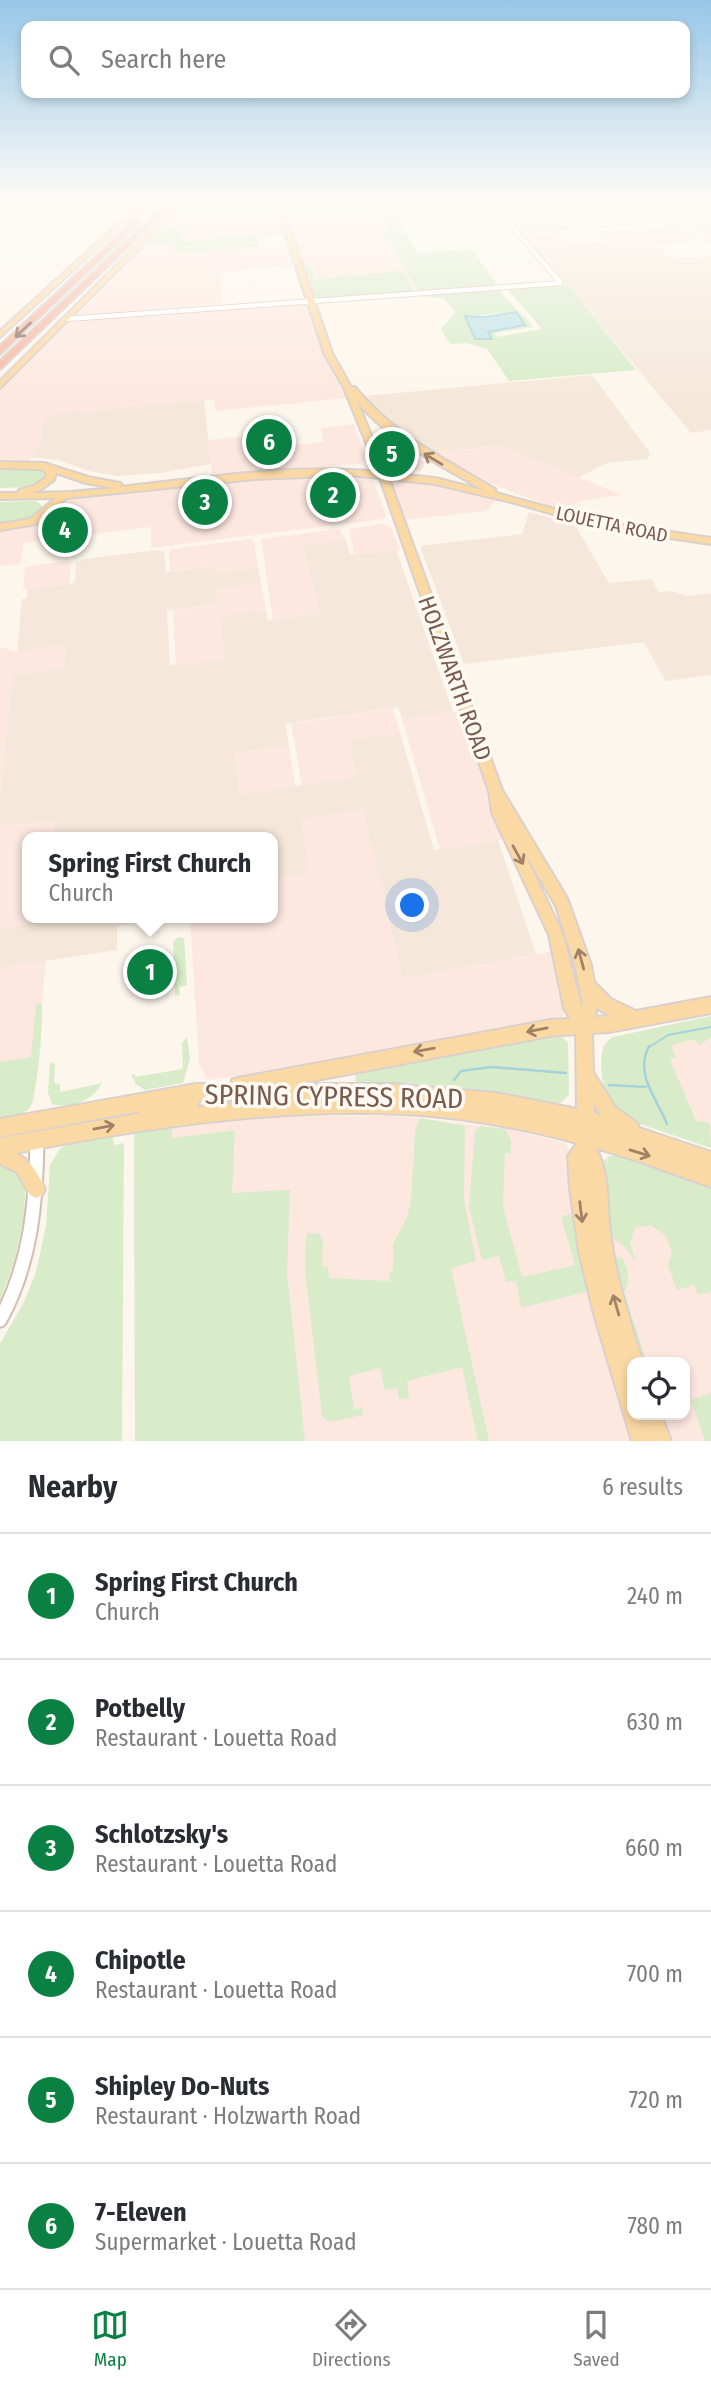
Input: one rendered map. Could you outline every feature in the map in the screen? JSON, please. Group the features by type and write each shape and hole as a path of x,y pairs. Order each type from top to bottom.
{"highway":[{"path":"0,351 89,266"},
{"path":"0,366 106,266"},
{"path":"93,291 116,266"}],"main road":[{"path":"0,335 74,266"},
{"path":"0,386 118,266"},
{"name":"HOLZWARTH ROAD","path":"300,266 328,354 371,442 398,539 410,564 414,565"},
{"path":"342,379 366,407 400,438 492,491"},
{"name":"HOLZWARTH ROAD","path":"366,436 363,442 416,562 414,565 496,791 562,903 572,925 591,1003 584,1025 586,1135 594,1161 608,1269 632,1357"},
{"path":"0,465 57,468 93,482 124,485"},
{"path":"25,494 51,478 51,471 33,466"},
{"name":"LOUETTA ROAD","path":"255,476 294,470 351,468 426,474 492,491 515,500"},
{"name":"LOUETTA ROAD","path":"25,494 70,495 255,476 378,471 515,500 602,525 711,541"},
{"name":"LOUETTA ROAD","path":"0,495 124,485 143,486"},
{"path":"25,494 45,501 47,508"},
{"path":"0,527 33,522 47,508 70,495"},
{"name":"HOLZWARTH ROAD","path":"496,791 499,813 510,841 556,935 572,1008 584,1025"},
{"path":"588,986 605,1005 635,1019"},
{"path":"142,1120 153,1111 188,1105 203,1092 550,1028 635,1019 711,1005"},
{"path":"584,1073 609,1113 640,1135 711,1161"},
{"path":"300,1107 310,1098 362,1098 371,1091"},
{"name":"SPRING CYPRESS ROAD","path":"0,1128 203,1092 371,1091 483,1101 586,1135"},
{"name":"SPRING CYPRESS ROAD","path":"0,1147 142,1120 218,1111 300,1107 411,1106 471,1112 586,1135"},
{"path":"586,1135 640,1135"},
{"path":"586,1135 711,1178"},
{"name":"HOLZWARTH ROAD","path":"586,1135 576,1156 584,1232 598,1300 627,1391"},
{"path":"0,1154 23,1166 36,1189"},
{"path":"637,1420 643,1441"},
{"path":"653,1420 660,1441"}],"street":[{"path":"67,319 561,284 546,266"},
{"path":"0,1320 12,1301 28,1254 36,1189 37,1140"}],"shaded area":[{"path":"125,266 282,266 220,272 222,303 77,316"},
{"path":"305,266 425,266 440,292 316,299"},
{"path":"550,266 711,266 711,430 691,433"},
{"path":"305,303 322,351 346,398 216,411 214,399 44,415 40,442 27,464 0,463 0,389 68,321"},
{"path":"592,375 650,453 647,459 607,463 578,478 500,446 436,452 428,450 411,439 412,436 404,430 397,429 364,396"},
{"path":"204,400 211,464 160,473 117,476 89,471 58,460 31,457 40,442 44,415"},
{"path":"354,424 366,458 360,464 212,474 208,440 289,431 296,445 324,442 321,428"},
{"path":"388,437 425,462 421,471 383,465 374,442"},
{"path":"500,446 622,495 584,500 569,508 552,507 470,476 428,453"},
{"path":"310,476 369,478 374,481 386,516 383,519 151,548 151,527 24,543 20,564 0,566 0,530 34,525 63,499"},
{"path":"397,479 435,483 498,499 486,511 402,520 390,484"},
{"path":"529,512 575,525 609,583 651,579 659,592 672,591 687,596 711,593 711,675 665,681 644,642 464,664 420,546 522,534"},
{"path":"382,524 391,527 400,550 354,554 349,529"},
{"path":"339,529 346,540 303,545 319,613 273,619 261,539"},
{"path":"251,539 254,542 258,567 214,572 213,566 170,571 171,549"},
{"path":"346,540 350,554 396,550 453,712 402,719 398,707 286,724 289,747 235,753 240,794 356,777 349,739 400,733 434,850 498,840 536,954 403,979 309,873 278,878 278,832 54,832 54,822 0,826 0,794 12,675 64,668 65,645 17,652 22,599 27,598 27,589 75,583 76,563 83,559 159,550 164,552 166,572 214,566 215,572 258,567 261,583 217,589 218,604 167,611 170,665 224,659 219,615 266,611 268,620 319,613 303,545"},
{"path":"66,561 71,564 69,584 23,589 25,567"},
{"path":"261,583 266,611 219,615 224,659 176,665 173,611 218,604 217,589"},
{"path":"65,645 64,668 12,675 0,794 0,647 17,652"},
{"path":"393,708 400,733 349,739 357,777 302,785 291,724"},
{"path":"460,711 506,839 440,849 402,719"},
{"path":"289,747 295,786 240,794 235,753"},
{"path":"363,809 403,979 553,951 564,1014 560,1019 537,1026 313,1067 207,1080 199,1063 190,923 278,923 278,878 309,873 301,819"},
{"path":"55,822 54,832 22,832 22,923 34,923 0,928 0,826"},
{"path":"34,923 137,923 117,926 117,950 0,968 0,928"},
{"path":"46,960 34,1100 22,1114 0,1118 0,968"},
{"path":"711,1016 711,1148 682,1137 603,1081 602,1052 603,1045 613,1037"},
{"path":"269,1116 400,1116 508,1129 565,1143 627,1398 627,1420 632,1420 637,1441 135,1441 134,1131"},
{"path":"619,1155 711,1187 711,1441 666,1441 659,1420 690,1420 690,1357 639,1357 608,1228 603,1163 608,1156"}],"green space":[{"path":"306,266 311,266 314,280 403,270 415,293 316,299"},
{"path":"403,266 484,266 499,288 419,293"},
{"path":"568,285 636,370 509,381 487,349 467,343 450,344 441,329 456,312 443,298 417,296 498,290 534,327 494,333 497,337 542,329 508,290","holes":["516,312 524,325 488,332 466,316"]},
{"path":"0,469 42,470 49,475 34,487 0,488"},
{"path":"35,501 42,505 31,518 0,524 0,502"},
{"path":"178,937 184,938 187,985 179,987 180,995 175,996 173,942"},
{"path":"41,1003 40,1055 33,1100 24,1113 0,1118 0,1062 31,1057 36,1004"},
{"path":"711,1016 711,1037 700,1045 695,1039 671,1045 676,1057 670,1060 696,1121 710,1123 711,1148 628,1120 606,1099 602,1057 603,1049 613,1037"},
{"path":"557,1034 568,1042 569,1095 559,1104 424,1084 356,1082 354,1070"},
{"path":"187,1037 190,1059 183,1083 145,1090 136,1084 131,1075 135,1074 135,1077 183,1069 182,1043"},
{"path":"50,1062 55,1064 54,1083 60,1084 60,1092 99,1084 102,1081 99,1088 82,1102 52,1104 48,1093"},
{"path":"420,1118 465,1126 464,1200 476,1261 451,1268 489,1441 478,1441 462,1367 407,1381 409,1398 399,1399 397,1388 385,1391 380,1368 349,1376 354,1409 362,1408 363,1415 329,1422 322,1416 305,1270 306,1237 308,1233 320,1234 323,1243 322,1266 328,1267 329,1278 389,1281 389,1272 393,1270 393,1244 407,1217 411,1200 415,1131"},
{"path":"172,1125 172,1138 235,1130 232,1193 290,1190 287,1272 305,1441 135,1441 134,1131"},
{"path":"481,1126 505,1129 511,1140 511,1153 505,1153 503,1207 522,1277 575,1265 561,1217 570,1214 578,1221 591,1299 586,1292 521,1308 516,1281 506,1282 499,1256 482,1260 469,1207 475,1130"},
{"path":"112,1135 114,1145 124,1143 122,1441 0,1441 0,1344 24,1302 36,1272 46,1226 50,1165 60,1149 72,1142"},
{"path":"619,1155 711,1187 711,1292 698,1295 694,1285 677,1290 668,1265 672,1253 666,1236 651,1225 635,1228 630,1243 636,1262 624,1246 609,1236 603,1163 605,1158 609,1166 607,1157"},
{"path":"0,1160 11,1162 26,1184 23,1222 14,1263 0,1300"},
{"path":"618,1257 623,1259 626,1267 628,1280 624,1292 645,1357 639,1357 614,1260"},
{"path":"711,1393 711,1441 705,1441 691,1400"}],"water":[{"path":"516,312 525,325 488,332 492,339 475,339 465,316 486,317"}],"waterway":[{"path":"648,1048 668,1035 711,1027"},
{"path":"648,1048 645,1057 645,1077 667,1124"},
{"path":"454,1080 461,1071 491,1067 566,1073"},
{"path":"609,1085 646,1087"}],"place":[{"name":"7-Eleven","path":"269,442"},
{"name":"Shipley Do-Nuts","path":"392,454"},
{"name":"Potbelly","path":"333,495"},
{"name":"Schlotzsky's","path":"205,502"},
{"name":"Chipotle","path":"65,530"},
{"name":"Spring First Church","path":"150,972"}]}
